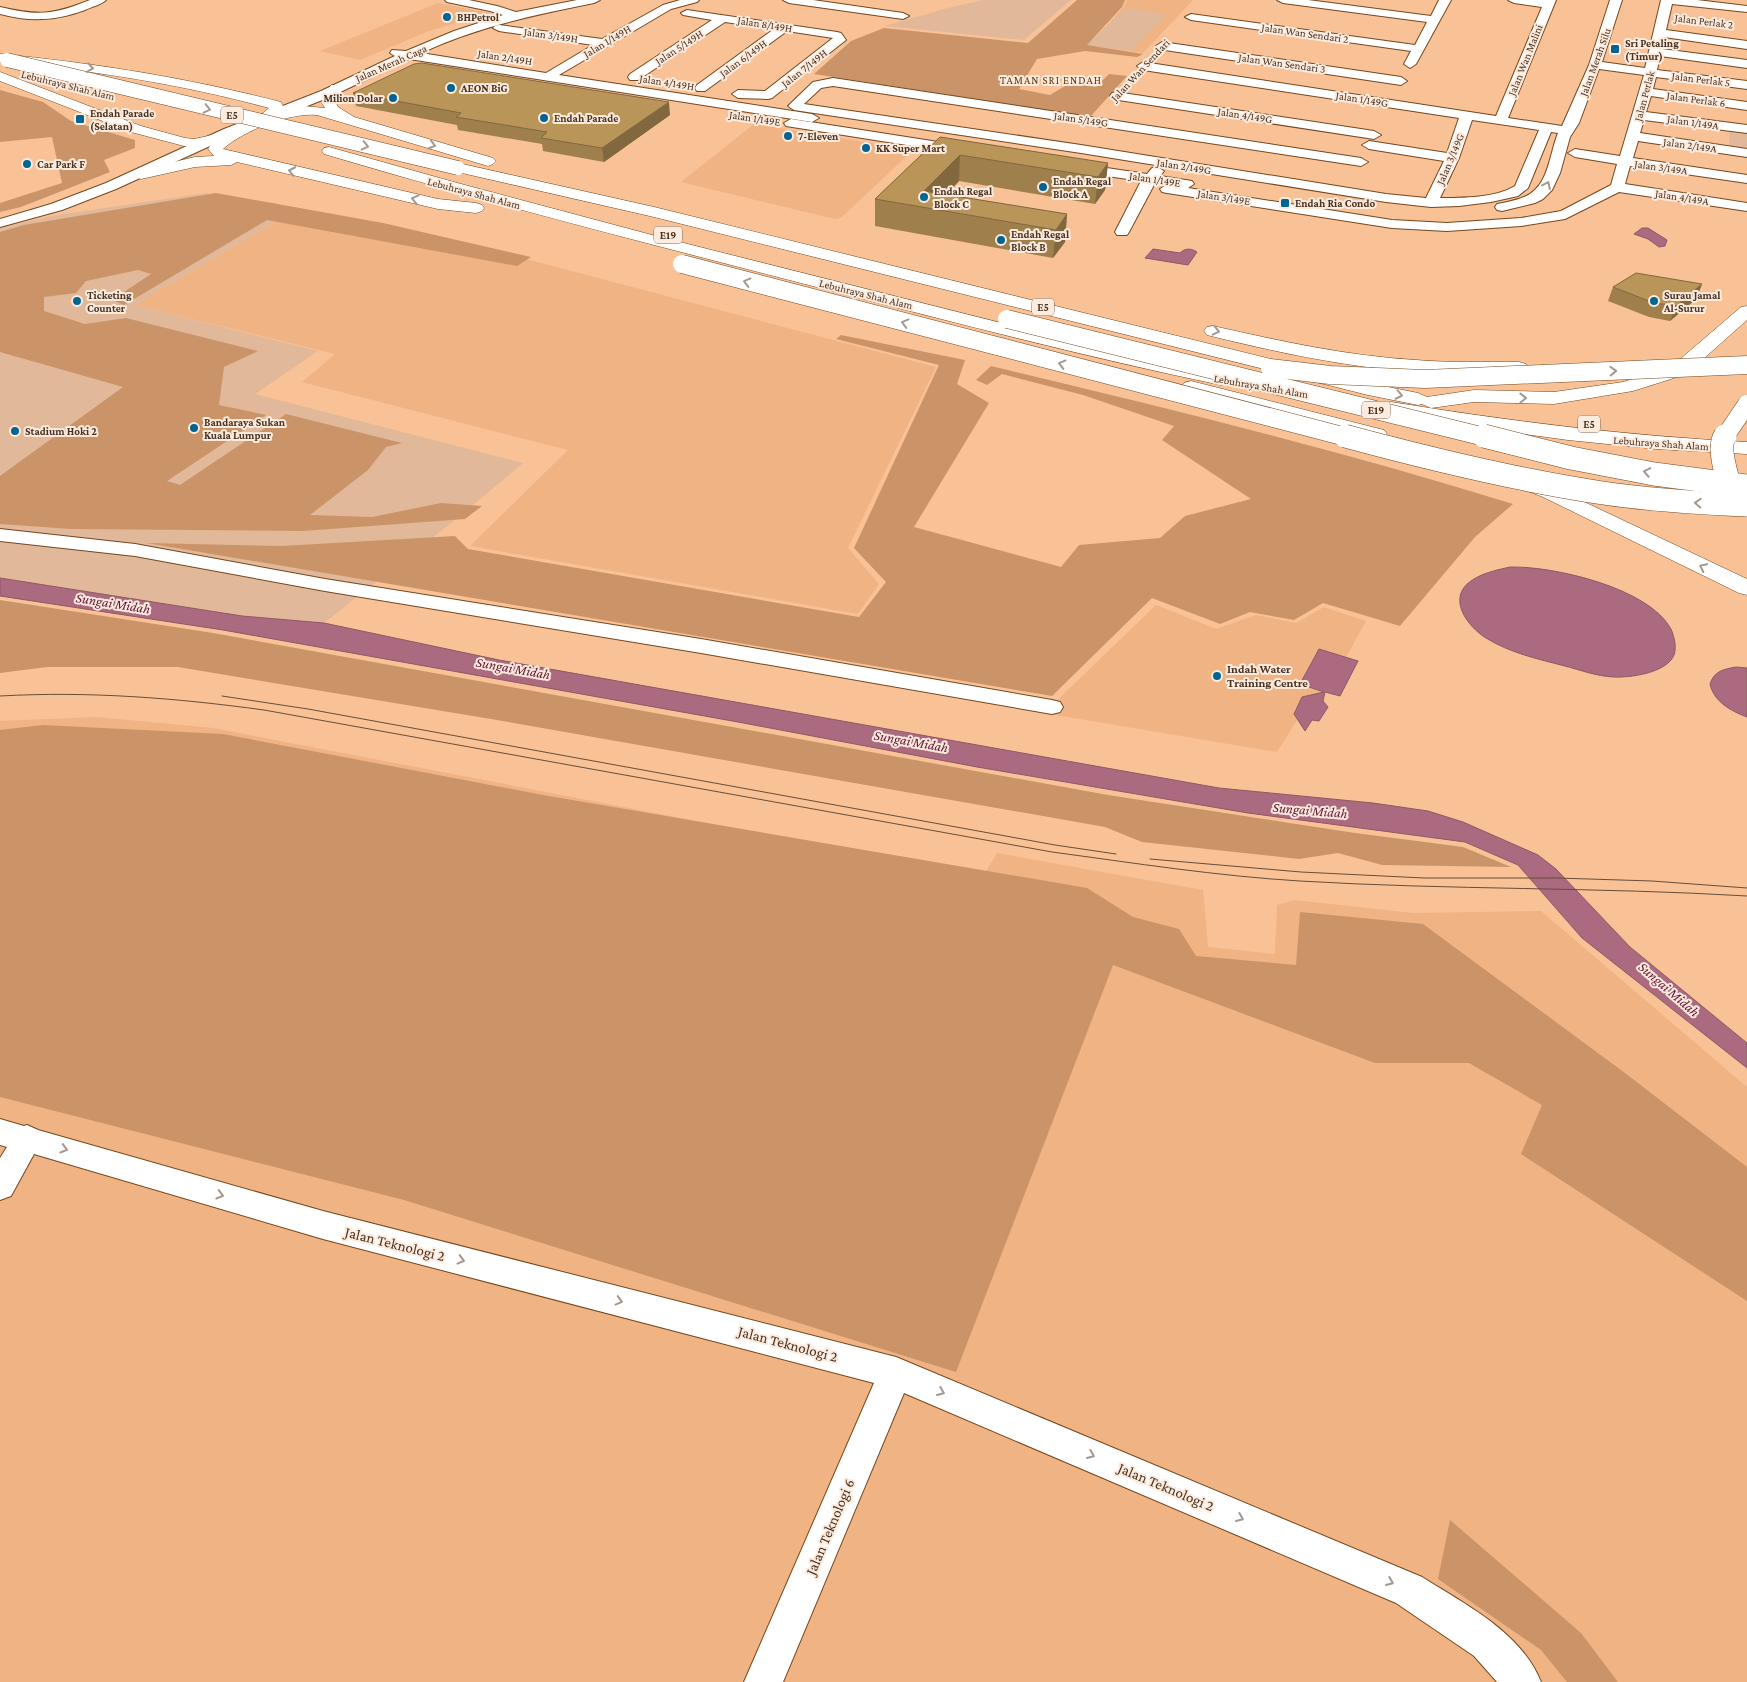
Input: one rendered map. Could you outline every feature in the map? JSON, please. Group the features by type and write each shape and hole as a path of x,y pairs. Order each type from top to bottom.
{"highway":[{"path":"2,62 67,64 164,80 265,101 276,105 277,108 268,116"},
{"name":"Lebuhraya Shah Alam","path":"2,62 58,82 329,151 425,180 618,232 1164,368 1395,409 1592,437 1676,445 1747,448"},
{"name":"Lebuhraya Shah Alam","path":"2,62 458,168"},
{"path":"0,76 136,129 184,142 194,143 217,138"},
{"path":"336,88 330,97 329,103 332,109 351,122"},
{"path":"485,215 264,165 218,153 215,149 224,140 292,111 318,111 491,162 624,196 651,206 654,212"},
{"path":"136,129 153,139 156,146 155,152 136,172"},
{"name":"E19","path":"329,151 1015,316 1196,355 1291,372 1353,377 1425,379 1747,365"},
{"path":"136,172 211,160 230,160 264,165"},
{"path":"491,162 517,164"},
{"name":"E5","path":"458,168 654,212"},
{"name":"E19","path":"458,168 477,179 1571,458 1654,474 1747,486"},
{"path":"629,190 734,216"},
{"path":"438,204 476,208 590,232 618,232"},
{"name":"Lebuhraya Shah Alam","path":"654,212 1368,389 1431,402 1565,422 1659,431 1747,436"},
{"path":"663,260 1436,460 1533,481 1605,493 1678,502 1747,505"},
{"path":"1704,348 1721,314 1747,294"},
{"path":"1431,402 1474,396 1554,398 1605,392 1626,387 1668,374 1685,365 1747,311"},
{"path":"1197,327 1287,347 1349,358 1416,366 1516,368 1565,372"},
{"path":"1052,340 1100,364 1378,434 1485,467 1550,493 1747,588"},
{"path":"1747,404 1722,441 1725,470 1733,498 1747,524"}],"street":[{"path":"0,10 30,17 57,15 100,0"},
{"path":"451,0 493,8 511,14"},
{"name":"Jalan Merah Caga","path":"0,223 62,206 136,172 268,116 306,102 451,30 570,0"},
{"name":"Jalan Merah Caga","path":"428,57 459,32 511,14 594,0"},
{"name":"Jalan 1/149H","path":"547,77 667,7 693,0"},
{"path":"789,0 903,16"},
{"path":"1283,0 1434,20"},
{"path":"1346,193 1371,140 1445,0"},
{"path":"1514,0 1549,2"},
{"name":"Jalan Merah Silu","path":"1575,136 1616,0"},
{"path":"1667,0 1729,3 1747,9"},
{"name":"Jalan Perlak","path":"1624,161 1646,92 1659,33 1667,17 1667,0"},
{"name":"Jalan Wan Malini","path":"1501,120 1549,2"},
{"name":"Jalan Wan Sendari","path":"1063,160 1116,96 1201,6"},
{"name":"Jalan 8/149H","path":"687,13 837,35 840,40"},
{"name":"Jalan Wan Sendari 2","path":"1191,17 1419,49"},
{"name":"Jalan 5/149H","path":"630,76 723,18"},
{"name":"Jalan 6/149H","path":"696,87 785,27"},
{"name":"Jalan 3/149H","path":"500,28 603,43"},
{"path":"1659,33 1747,44"},
{"name":"Jalan 7/149H","path":"768,95 840,40"},
{"name":"Jalan Wan Sendari 3","path":"1162,46 1402,81"},
{"path":"1655,52 1747,64"},
{"path":"395,59 412,64 428,57"},
{"name":"Jalan 1/149E","path":"395,59 428,57 1063,160 1152,178 1414,216 1464,218 1504,215 1530,210 1554,202"},
{"name":"Jalan 1/149E","path":"428,57 976,155 783,128"},
{"name":"Jalan Merah Caga","path":"265,101 282,102 293,99 395,59"},
{"name":"Jalan 2/149H","path":"547,63 566,66"},
{"name":"Jalan Perlak 5","path":"1595,65 1747,84"},
{"path":"566,66 584,69"},
{"name":"Jalan 1/149G","path":"1144,66 1547,127 1575,136"},
{"name":"Jalan 4/149H","path":"630,76 653,80"},
{"name":"Jalan 5/149G","path":"804,96 817,85 833,82 1361,162"},
{"name":"Jalan 4/149H","path":"696,87 748,95 768,95"},
{"name":"Jalan Perlak 6","path":"1646,92 1747,106"},
{"name":"Jalan 2/149G","path":"804,96 794,106 1063,160 1431,202 1459,202 1491,198 1521,188 1547,127"},
{"name":"Jalan 4/149G","path":"1116,96 1371,140 1452,158"},
{"path":"682,111 744,121"},
{"name":"Jalan 1/149A","path":"1639,114 1747,129"},
{"name":"Jalan 3/149G","path":"1431,202 1452,158 1467,115"},
{"path":"1571,169 1575,136"},
{"name":"Jalan 1/149E","path":"1152,178 1375,205 1433,210 1485,209 1523,202 1544,192 1575,136"},
{"name":"Jalan 3/149A","path":"1575,136 1624,161 1747,179"},
{"name":"Jalan 2/149A","path":"1633,136 1747,153"},
{"path":"1617,187 1624,161"},
{"name":"Jalan Merah Caga","path":"0,216 51,203 136,172"},
{"path":"1122,232 1152,178"},
{"name":"Jalan 3/149E","path":"1152,178 1392,224 1447,227 1521,222 1564,215 1617,187"},
{"name":"Jalan 4/149A","path":"1617,187 1747,207"},
{"path":"0,535 135,550 325,585 701,646 1052,707"},
{"path":"0,1187 13,1135"},
{"name":"Jalan Teknologi 2","path":"13,1135 323,1225 896,1373 1408,1590 1488,1642 1522,1682"},
{"name":"Jalan Teknologi 6","path":"763,1682 896,1373"}],"shaded area":[{"path":"983,0 1071,0 1024,40 885,26 948,8"},
{"path":"1077,0 1125,0 1122,7 1087,45 1143,54 1137,57 1085,51 1037,59 1019,89 1050,95 1070,83 1096,87 1109,74 1127,76 1090,117 814,74 851,41 884,28 1028,43"},
{"path":"1127,0 1193,0 1143,53 1090,45 1123,8"},
{"path":"438,3 489,13 429,31 360,60 320,51"},
{"path":"1125,8 1167,14 1131,51 1087,45"},
{"path":"0,90 43,102 71,121 135,140 135,148 104,160 110,172 21,207 0,212 0,203 62,183 52,137 0,142"},
{"path":"754,124 913,150 842,217 835,219 681,182"},
{"path":"1730,129 1747,132 1747,150 1729,148"},
{"name":"Bandaraya Sukan Kuala Lumpur","path":"206,193 294,211 135,305 318,351 255,394 523,463 455,520 324,623 242,616 0,578 0,228 51,216"},
{"path":"216,193 383,223 531,257 517,266 267,220 124,305 112,300 151,274 138,270 86,281 76,293 44,297 44,311 85,324 126,318 258,351 224,367 219,405 266,415 167,481 180,485 286,414 402,443 386,447 368,470 310,515 372,517 441,503 482,506 465,519 303,531 71,529 0,524 0,476 123,387 0,352 0,232 24,225"},
{"path":"294,211 499,252 936,367 848,548 879,584 858,614 470,546 568,450 302,382 335,354 135,305"},
{"path":"841,335 965,360 957,384 989,403 914,527 1061,567 1079,545 1160,538 1185,516 1251,499 1162,440 1174,426 1083,395 1002,374 987,385 976,380 991,366 1318,448 1513,504 1475,537 1400,626 1323,603 1294,620 1250,612 1220,624 1152,598 1052,696 147,543 282,546 455,536 468,549 859,617 886,582 854,548 939,365 836,339"},
{"path":"0,600 213,633 1108,795 1355,833 1463,847 1511,867 1382,865 1338,853 1299,859 1142,842 1105,827 491,719 178,667 47,667 0,673"},
{"name":"Indah Water Training Centre","path":"1156,605 1216,629 1256,615 1296,623 1324,607 1366,621 1346,657 1358,661 1340,696 1325,692 1323,701 1328,707 1319,721 1312,720 1305,731 1297,720 1277,752 1044,713"},
{"path":"96,717 213,728 983,876 997,853 1203,890 1208,947 1275,954 1277,905 1294,900 1413,913 1541,911 1747,1087 1747,1682 0,1682 0,721"},
{"path":"43,725 223,734 543,795 1087,888 1133,917 1179,929 1196,956 1296,965 1300,912 1423,924 1625,1073 1747,1167 1747,1301 1521,1154 1542,1105 1469,1063 1375,1063 1113,965 956,1372 404,1200 0,1097 0,730"},
{"path":"1450,1520 1581,1633 1618,1682 1567,1682 1541,1650 1438,1579"}],"water":[{"path":"1642,228 1648,228 1667,240 1665,246 1659,247 1648,239 1634,234"},
{"path":"1153,249 1180,253 1190,249 1197,252 1188,265 1145,258"},
{"path":"1510,567 1551,570 1574,575 1622,591 1643,602 1660,615 1671,629 1675,645 1674,655 1664,666 1656,670 1628,677 1613,677 1594,674 1534,658 1514,652 1495,643 1479,633 1467,620 1462,612 1460,596 1464,588 1475,578"},
{"name":"Sungai Midah","path":"0,578 242,616 324,623 499,660 1219,788 1373,803 1428,811 1463,822 1538,855 1556,869 1630,947 1747,1043 1747,1068 1582,938 1518,865 1465,842 1248,813 977,767 738,722 223,630 0,596"},
{"path":"1319,649 1358,661 1340,696 1325,692 1323,701 1328,707 1319,721 1312,720 1305,731 1294,714 1302,697 1324,692 1300,684"},
{"path":"1736,667 1747,668 1747,717 1729,709 1719,701 1710,684 1717,673"}],"building":[{"name":"Endah Parade","path":"422,63 669,102 602,148 541,138 547,132 456,117 461,113 353,93 414,64"},
{"path":"940,137 1108,163 1098,177 960,155 924,191 1067,214 1056,230 875,199"},
{"path":"1636,273 1702,284 1676,306 1654,303 1613,287"}],"tram line":[{"path":"0,696 99,695 198,702 264,710 1052,852 1207,873 1356,884 1635,891 1747,896"},
{"path":"222,696 308,709 1055,845 1116,854"},
{"path":"1150,859 1301,872 1424,878 1557,878 1652,881 1747,888"}],"place":[{"name":"BHPetrol","path":"447,17"},
{"name":"Sri Petaling (Timur)","path":"1615,49"},
{"name":"AEON BiG","path":"451,88"},
{"name":"Milion Dolar","path":"393,98"},
{"name":"Endah Parade","path":"544,118"},
{"name":"Endah Parade (Selatan)","path":"80,119"},
{"name":"7-Eleven","path":"788,136"},
{"name":"KK Super Mart","path":"866,148"},
{"name":"Car Park F","path":"27,164"},
{"name":"Endah Regal Block A","path":"1043,187"},
{"name":"Endah Regal Block C","path":"924,197"},
{"name":"Endah Ria Condo","path":"1285,203"},
{"name":"Endah Regal Block B","path":"1001,240"},
{"name":"Ticketing Counter","path":"77,301"},
{"name":"Surau Jamal Al-Surur","path":"1654,301"},
{"name":"Bandaraya Sukan Kuala Lumpur","path":"194,428"},
{"name":"Stadium Hoki 2","path":"15,431"},
{"name":"Indah Water Training Centre","path":"1217,676"}],"district":[{"name":"TAMAN SRI ENDAH","path":"1051,80"}]}
